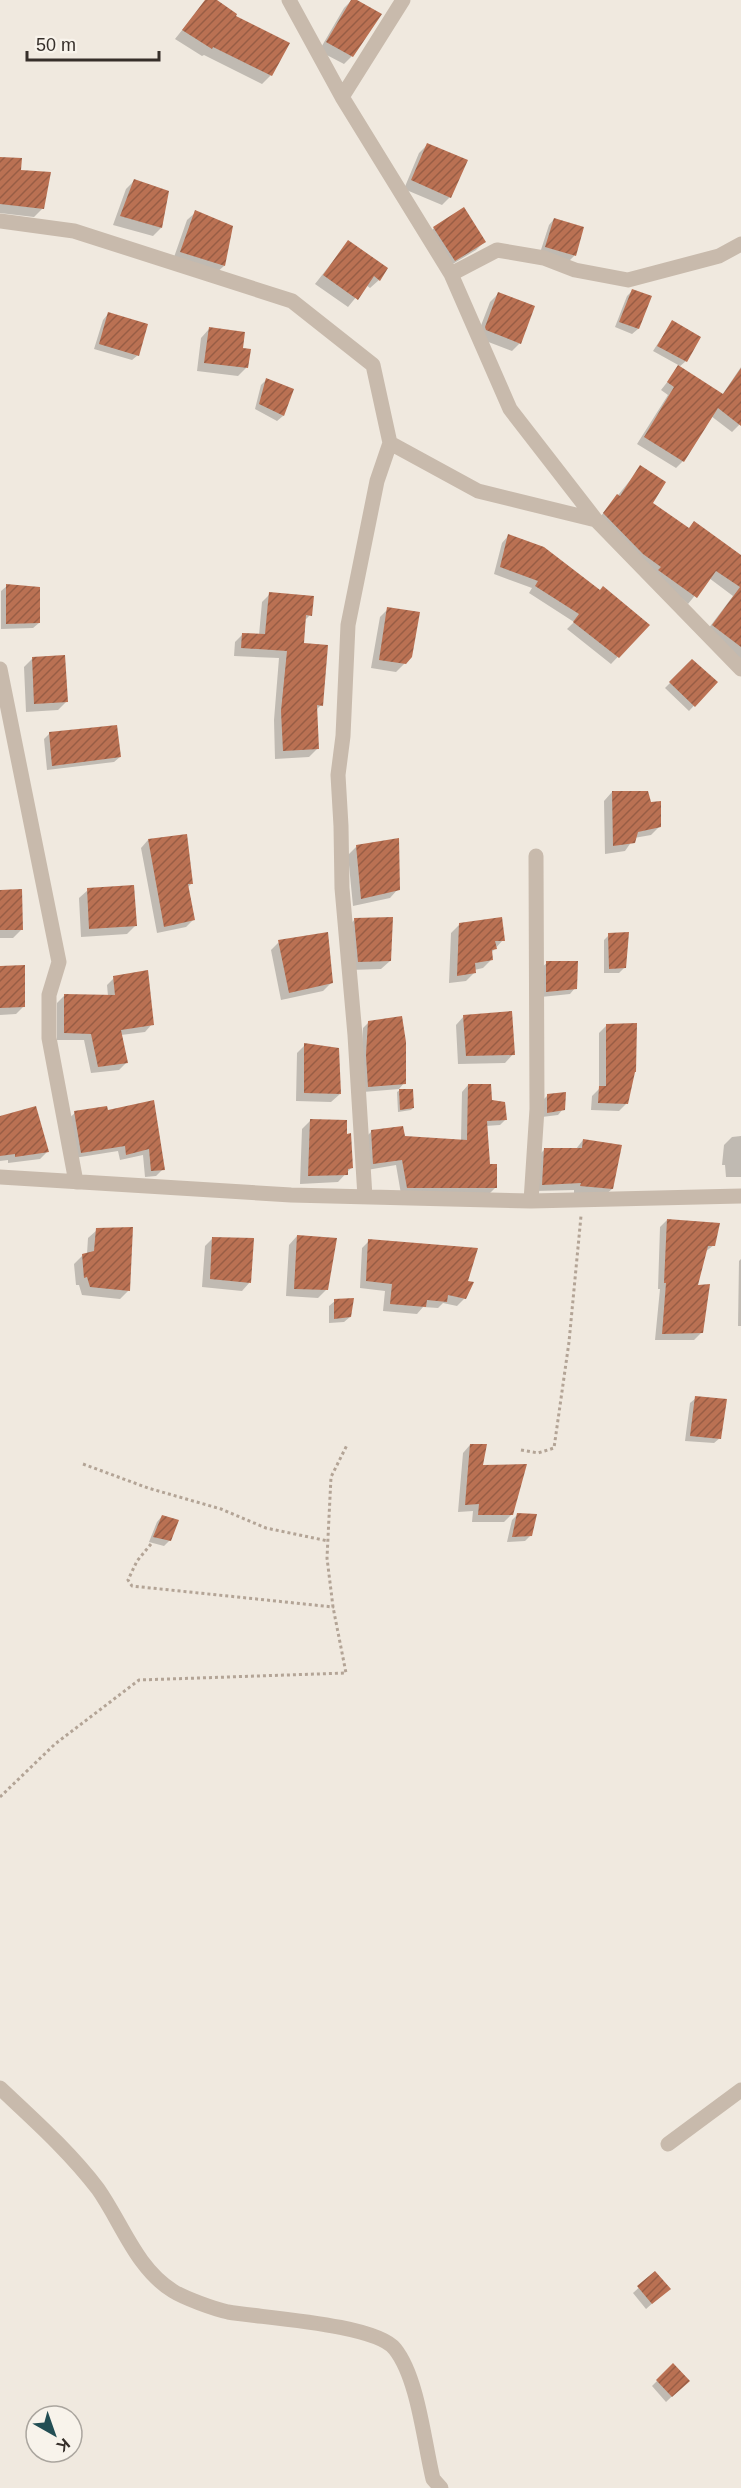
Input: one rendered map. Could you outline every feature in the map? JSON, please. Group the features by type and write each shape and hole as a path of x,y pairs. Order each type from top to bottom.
{"street":[{"path":"289,0 342,97 451,274 510,409 596,520 741,669"},
{"path":"342,97 403,0"},
{"path":"0,221 74,231 292,302 373,364 390,443 377,481 348,625 343,736 338,776 342,888 355,1035 365,1197"},
{"path":"451,274 497,250 544,258 575,270 628,280 719,256 741,244"},
{"path":"390,443 478,491 596,520"},
{"path":"0,672 59,962 49,995 49,1038 76,1182"},
{"path":"531,1201 537,1108 536,856"},
{"path":"0,1177 291,1195 365,1197 531,1201 741,1196"},
{"path":"0,2088 57,2141 98,2190 146,2266 173,2291 225,2311 360,2331 384,2340 395,2348 411,2381 433,2479 441,2488"},
{"path":"668,2144 741,2090"}],"path":[{"path":"521,1450 538,1453 554,1448 564,1386 578,1233 584,1199"},
{"path":"0,1797 55,1744 139,1680 346,1672 330,1592 328,1541 331,1477 347,1445"},
{"path":"83,1464 148,1488 220,1509 266,1528 328,1541"},
{"path":"151,1544 137,1561 128,1580 132,1586 333,1607"}],"building":[{"path":"205,0 217,0 237,14 236,16 290,43 272,76 213,47 212,49 182,30"},
{"path":"351,0 357,0 382,14 353,57 326,42"},
{"path":"427,143 468,160 451,198 411,180"},
{"path":"0,157 22,158 21,170 51,172 44,209 0,204"},
{"path":"134,179 169,191 162,228 120,216"},
{"path":"464,207 486,242 455,261 433,227"},
{"path":"195,210 233,226 225,266 180,252"},
{"path":"554,218 584,227 576,256 545,247"},
{"path":"348,240 388,268 380,281 374,276 358,300 323,275"},
{"path":"632,289 652,296 639,329 619,322"},
{"path":"498,292 535,306 521,344 486,330 485,327"},
{"path":"108,312 148,324 139,356 99,344"},
{"path":"672,320 701,337 687,362 657,346"},
{"path":"209,327 245,332 243,348 251,349 248,368 204,363"},
{"path":"678,365 723,394 741,368 741,426 718,408 684,462 644,437 674,387 667,382"},
{"path":"266,378 294,389 284,416 259,404"},
{"path":"640,465 666,482 653,503 689,528 694,521 741,555 741,647 712,625 740,587 716,571 697,598 658,570 661,567 643,554 603,513 617,494 620,496"},
{"path":"508,534 544,547 600,590 603,586 650,625 619,658 573,622 579,614 535,586 538,581 500,567"},
{"path":"6,584 40,587 40,623 6,624"},
{"path":"269,592 314,596 312,616 306,615 304,643 328,645 323,706 317,705 319,749 283,751 281,711 287,651 241,648 242,633 265,634"},
{"path":"387,607 420,612 412,657 406,664 379,660"},
{"path":"65,655 68,702 34,704 32,657"},
{"path":"692,659 718,682 695,707 669,682"},
{"path":"117,725 121,757 52,766 49,732"},
{"path":"612,791 648,791 651,802 661,801 661,827 638,832 635,843 613,846"},
{"path":"187,834 193,884 188,884 195,920 164,927 148,839"},
{"path":"399,838 400,890 361,899 356,845"},
{"path":"134,885 137,926 89,929 87,888"},
{"path":"22,889 23,930 0,930 0,890"},
{"path":"393,917 391,961 358,962 354,918"},
{"path":"502,917 505,941 495,941 497,949 492,950 493,960 475,963 476,973 457,976 459,923"},
{"path":"328,932 333,983 289,993 278,940"},
{"path":"629,932 626,968 609,969 608,933"},
{"path":"546,961 578,961 577,989 546,992"},
{"path":"25,965 25,1007 0,1008 0,966"},
{"path":"148,970 154,1025 121,1030 128,1063 98,1067 91,1034 64,1033 64,994 115,995 113,976"},
{"path":"512,1011 515,1055 466,1056 463,1015"},
{"path":"402,1016 406,1042 406,1084 368,1087 366,1055 368,1021"},
{"path":"637,1023 636,1072 628,1104 598,1103 599,1086 606,1086 606,1024"},
{"path":"304,1043 339,1048 341,1094 304,1093"},
{"path":"468,1084 491,1084 492,1100 505,1102 507,1120 487,1121 490,1164 497,1164 497,1188 407,1188 402,1160 373,1164 371,1130 403,1126 405,1136 467,1140"},
{"path":"399,1089 413,1089 414,1108 400,1110"},
{"path":"566,1092 565,1110 547,1113 547,1094"},
{"path":"154,1100 165,1170 151,1171 149,1149 126,1155 125,1146 81,1153 74,1111 107,1106 108,1110"},
{"path":"36,1106 49,1152 15,1157 15,1154 0,1156 0,1116"},
{"path":"310,1119 347,1120 347,1134 351,1133 353,1168 348,1169 348,1175 308,1176"},
{"path":"583,1139 622,1145 613,1189 580,1186 581,1183 542,1185 544,1148 582,1148"},
{"path":"667,1219 720,1223 715,1246 708,1246 698,1285 710,1284 703,1333 662,1334"},
{"path":"133,1227 130,1291 90,1287 87,1277 84,1278 82,1254 94,1251 96,1228"},
{"path":"297,1235 337,1238 328,1290 294,1289"},
{"path":"212,1237 254,1238 251,1283 210,1279"},
{"path":"368,1239 478,1248 468,1281 474,1282 466,1299 448,1295 447,1302 427,1300 426,1307 390,1304 392,1284 366,1281"},
{"path":"354,1298 351,1317 334,1319 334,1299"},
{"path":"695,1396 727,1399 721,1439 690,1436"},
{"path":"470,1444 487,1444 483,1465 527,1464 513,1515 478,1515 479,1504 465,1505"},
{"path":"517,1513 537,1514 532,1536 512,1537"},
{"path":"162,1515 179,1520 171,1541 153,1537"},
{"path":"655,2271 671,2289 652,2304 637,2286"},
{"path":"673,2363 690,2381 672,2397 656,2380"}]}
